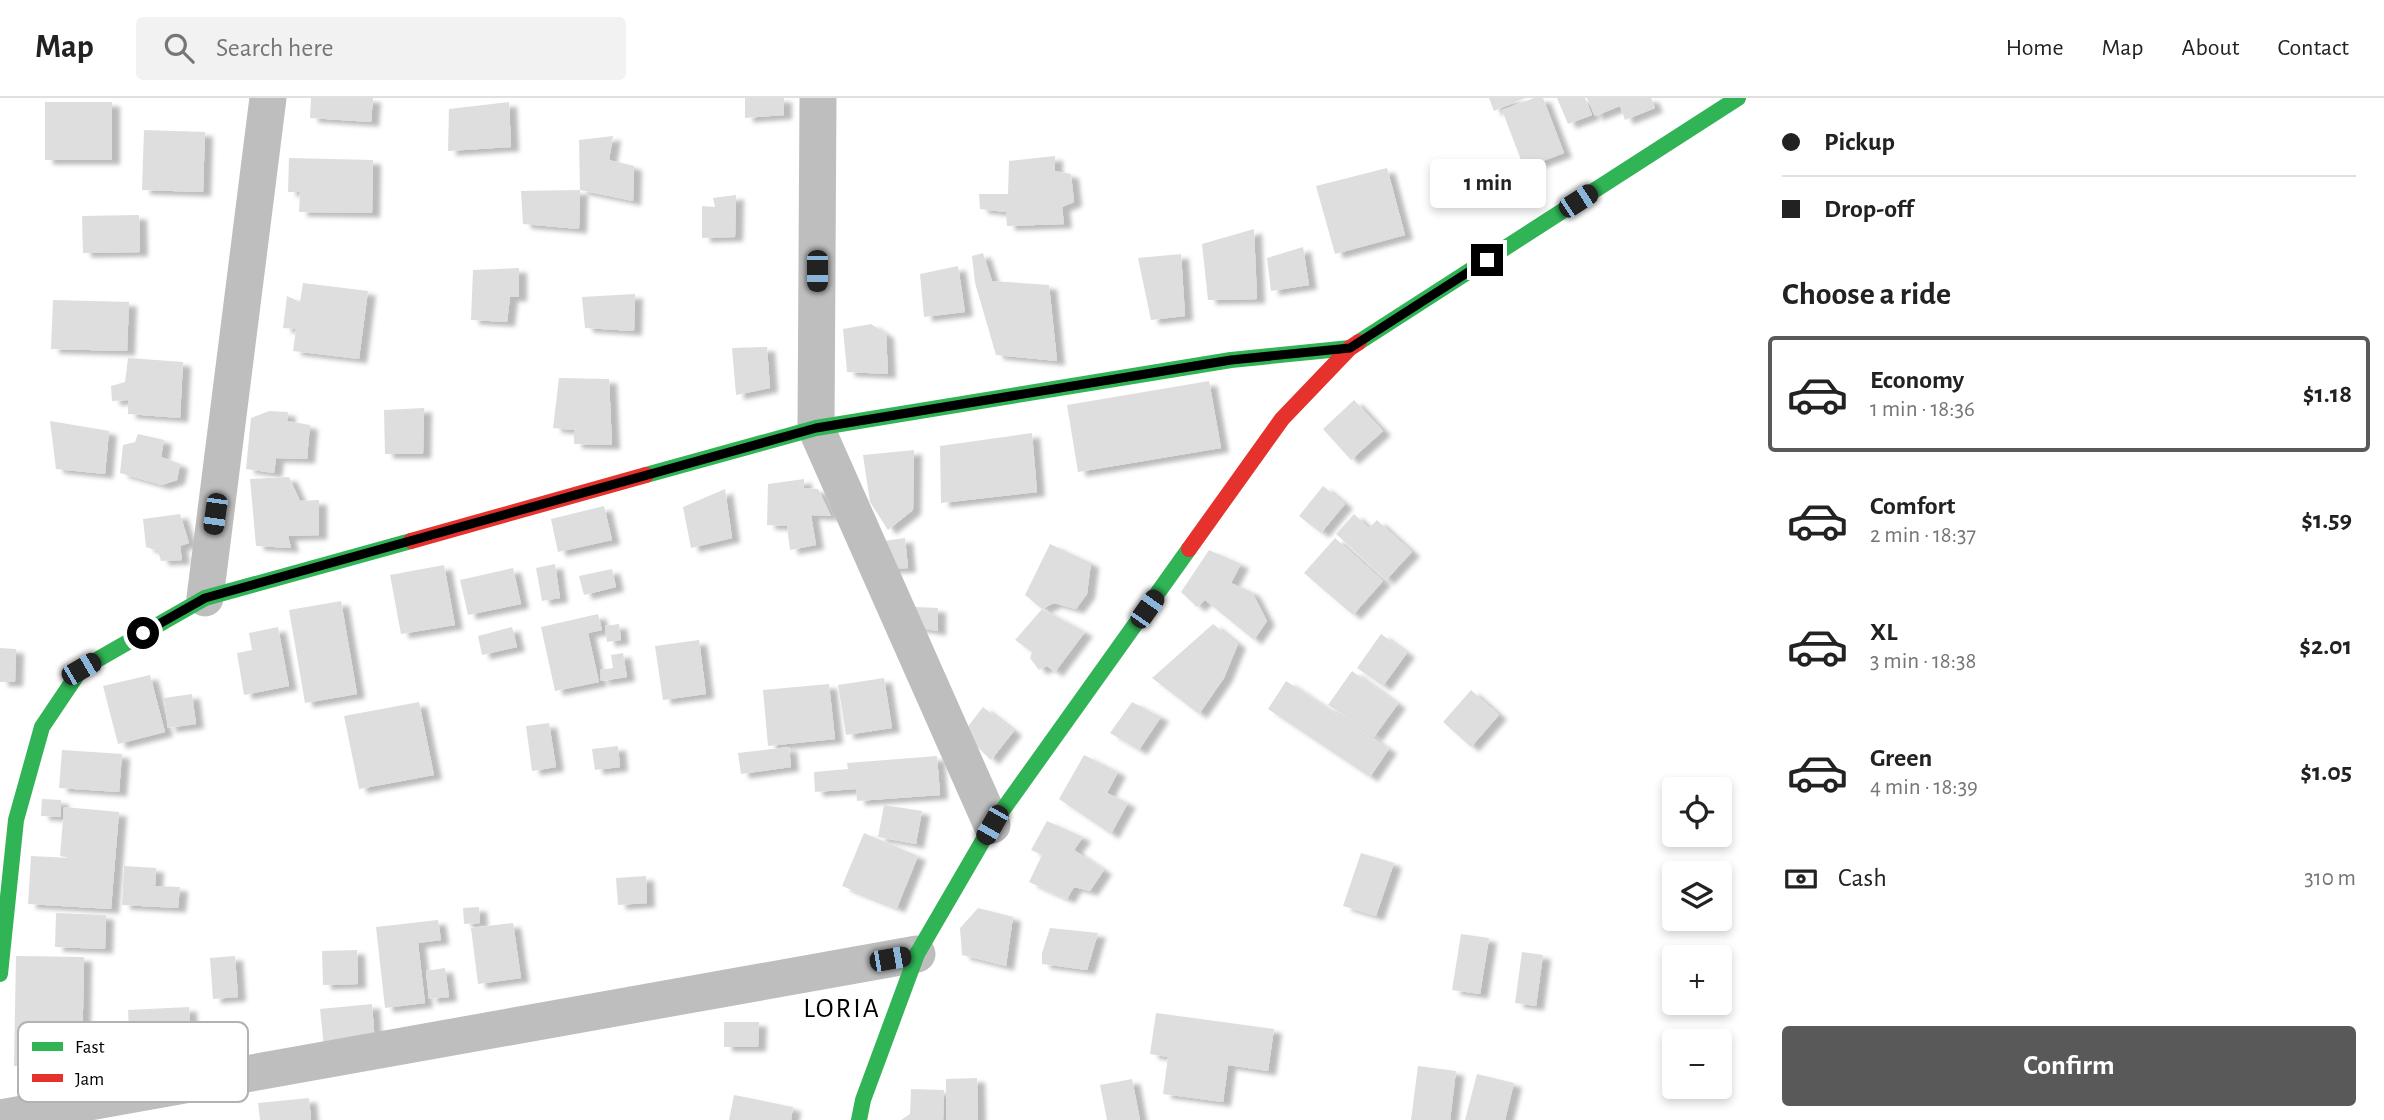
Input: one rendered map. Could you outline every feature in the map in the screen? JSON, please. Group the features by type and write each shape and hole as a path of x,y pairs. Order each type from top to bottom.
{"street":[{"path":"205,598 268,98"},
{"path":"818,98 816,428 992,825"},
{"path":"859,1120 863,1100 917,954 992,825 1282,419 1350,348 1738,98"},
{"path":"0,974 8,823 42,727 81,669 205,598 816,428 1231,360 1350,348"},
{"path":"248,1074 917,954"},
{"path":"0,1118 89,1102"}],"building":[{"path":"311,98 373,98 371,122 310,118"},
{"path":"745,98 784,98 784,115 745,118"},
{"path":"1489,98 1525,98 1494,111"},
{"path":"1534,98 1543,98 1564,153 1524,168 1502,110"},
{"path":"1557,98 1585,98 1592,115 1568,124"},
{"path":"1587,98 1651,98 1655,108 1625,120 1620,106 1595,116"},
{"path":"45,102 112,102 112,160 45,160"},
{"path":"509,102 511,147 448,151 449,109"},
{"path":"144,130 205,132 203,192 142,190"},
{"path":"613,136 609,160 634,166 633,201 580,190 579,140"},
{"path":"1055,156 1055,171 1071,174 1074,202 1062,207 1064,224 1007,226 1006,212 980,209 979,194 1008,194 1009,161"},
{"path":"289,158 373,160 372,213 299,212 300,192 288,192"},
{"path":"1387,168 1405,235 1335,254 1316,186"},
{"path":"580,190 579,229 523,224 521,191"},
{"path":"736,195 735,237 702,238 702,206 715,207 713,198"},
{"path":"139,215 140,252 83,253 82,216"},
{"path":"1254,229 1257,299 1208,300 1202,244"},
{"path":"1303,247 1309,285 1271,291 1267,258"},
{"path":"983,253 992,281 1049,285 1057,361 996,355 975,283 972,256"},
{"path":"1181,254 1185,316 1151,320 1138,258"},
{"path":"958,266 965,312 924,317 920,274"},
{"path":"519,268 519,297 510,297 507,322 471,320 473,270"},
{"path":"303,283 368,291 359,359 293,351 296,329 283,328 287,296 300,302"},
{"path":"635,294 634,331 585,328 582,297"},
{"path":"53,300 129,302 127,351 51,349"},
{"path":"871,324 886,334 888,374 847,372 843,329"},
{"path":"767,347 770,388 736,395 732,348"},
{"path":"128,358 183,362 180,418 128,414 128,400 112,401 111,386 125,382"},
{"path":"559,378 609,379 612,445 574,444 574,430 553,428"},
{"path":"1209,381 1221,448 1078,472 1067,405"},
{"path":"1354,400 1383,431 1351,460 1323,429"},
{"path":"424,408 423,454 385,454 384,410"},
{"path":"269,411 288,412 287,421 310,425 307,459 276,458 274,473 246,469 251,418"},
{"path":"50,421 109,431 105,474 56,469"},
{"path":"1032,433 1037,492 941,503 940,446"},
{"path":"138,434 164,440 161,457 180,464 177,480 162,485 120,473 123,445 135,442"},
{"path":"914,450 913,510 888,530 870,502 863,455"},
{"path":"289,477 300,501 319,500 319,535 288,536 291,548 256,546 250,479"},
{"path":"804,479 804,488 818,489 831,516 811,515 816,545 790,550 787,526 767,525 768,484"},
{"path":"1323,486 1345,504 1321,533 1299,516"},
{"path":"725,489 732,538 691,548 683,507"},
{"path":"604,506 612,540 558,552 551,519"},
{"path":"180,514 189,543 180,546 182,560 161,561 158,551 146,547 143,519"},
{"path":"1354,514 1369,528 1377,520 1412,552 1386,580 1336,534"},
{"path":"905,538 908,568 885,569 884,541"},
{"path":"1335,538 1383,581 1353,615 1304,573"},
{"path":"1050,544 1091,563 1087,594 1076,609 1054,603 1042,609 1025,595"},
{"path":"1209,550 1241,564 1231,583 1252,592 1267,621 1254,640 1205,600 1197,607 1181,592"},
{"path":"555,564 560,598 542,601 536,568"},
{"path":"444,565 455,625 401,634 390,575"},
{"path":"513,568 521,604 468,615 460,580"},
{"path":"612,569 616,587 584,595 579,576"},
{"path":"341,601 357,694 305,703 289,610"},
{"path":"915,607 938,608 938,631 915,627"},
{"path":"1042,609 1085,632 1055,672 1047,666 1039,670 1030,658 1032,652 1015,640"},
{"path":"598,614 602,630 588,633 599,682 555,691 541,627"},
{"path":"619,624 621,640 607,642 605,626"},
{"path":"1213,624 1238,644 1224,678 1199,714 1152,678"},
{"path":"278,627 289,686 244,695 237,653 252,650 249,633"},
{"path":"512,627 517,647 482,655 478,636"},
{"path":"1381,634 1407,653 1383,686 1357,668"},
{"path":"699,640 706,694 663,700 655,646"},
{"path":"0,648 16,649 15,682 0,682"},
{"path":"623,653 627,677 601,681 600,670 613,668 611,655"},
{"path":"1352,671 1398,704 1374,737 1328,705"},
{"path":"150,675 165,732 118,744 103,686"},
{"path":"884,678 892,728 846,735 838,685"},
{"path":"1286,681 1389,749 1370,777 1268,709"},
{"path":"829,684 835,739 768,746 763,690"},
{"path":"1471,690 1499,715 1471,747 1443,722"},
{"path":"192,694 196,724 168,728 164,698"},
{"path":"419,702 434,775 359,789 344,716"},
{"path":"1132,702 1161,717 1139,750 1110,733"},
{"path":"983,707 1014,731 991,760 963,733"},
{"path":"549,723 556,767 532,771 526,726"},
{"path":"618,746 620,767 595,770 592,749"},
{"path":"789,747 791,767 741,774 738,753"},
{"path":"62,750 122,754 119,792 59,788"},
{"path":"1084,755 1118,772 1107,793 1128,803 1111,834 1059,799"},
{"path":"937,756 940,795 857,801 856,789 815,792 814,772 848,769 847,763"},
{"path":"42,799 61,800 61,817 41,816"},
{"path":"884,805 922,811 916,844 878,837"},
{"path":"64,807 119,812 111,909 28,904 31,856 70,858 60,856"},
{"path":"1047,821 1083,837 1074,850 1104,870 1090,891 1074,887 1067,899 1029,882 1042,855 1031,850"},
{"path":"864,833 918,856 897,908 842,886"},
{"path":"1361,853 1394,863 1376,916 1343,906"},
{"path":"124,866 156,868 155,886 180,887 178,908 122,905"},
{"path":"646,876 647,903 618,905 616,878"},
{"path":"479,907 480,923 464,924 463,908"},
{"path":"978,908 1013,917 1006,966 962,955 960,928"},
{"path":"56,913 106,915 105,949 55,947"},
{"path":"438,920 441,940 418,943 425,1003 385,1008 376,927"},
{"path":"513,923 521,978 478,984 471,928"},
{"path":"1050,928 1098,933 1087,970 1042,964 1042,953"},
{"path":"1461,934 1489,938 1480,994 1452,990"},
{"path":"357,950 358,984 323,985 322,951"},
{"path":"1522,952 1543,955 1536,1006 1515,1003"},
{"path":"16,956 84,957 83,1022 18,1022 18,1066 14,1066"},
{"path":"235,956 238,997 213,999 210,958"},
{"path":"445,968 449,997 429,999 426,971"},
{"path":"372,1004 375,1043 324,1048 320,1009"},
{"path":"189,1007 190,1022 129,1022 128,1010"},
{"path":"1156,1013 1274,1029 1268,1071 1228,1065 1223,1102 1163,1094 1168,1057 1150,1054"},
{"path":"724,1022 759,1022 758,1047 724,1047"},
{"path":"1418,1066 1456,1071 1450,1120 1411,1120"},
{"path":"1477,1074 1514,1083 1505,1120 1465,1120"},
{"path":"977,1078 978,1120 946,1120 946,1079"},
{"path":"1132,1079 1140,1120 1107,1120 1100,1085"},
{"path":"911,1089 944,1090 943,1120 901,1120 910,1114"},
{"path":"734,1095 793,1107 791,1120 729,1120"},
{"path":"309,1098 311,1120 260,1120 258,1103"}],"traffic: fast":[{"path":"1359,342 1738,98"},
{"path":"646,475 816,428 1231,360 1350,348"},
{"path":"0,974 16,820 42,727 81,669 205,598 411,541"},
{"path":"859,1120 863,1100 917,954 992,825 1189,549"}],"traffic: jam":[{"path":"1189,549 1282,419 1350,348 1359,342"},
{"path":"411,541 646,475"}],"district":[{"name":"LORIA","path":"842,1007"}],"route":[{"path":"143,633 205,598 816,428 1231,360 1350,348 1487,260"}]}
